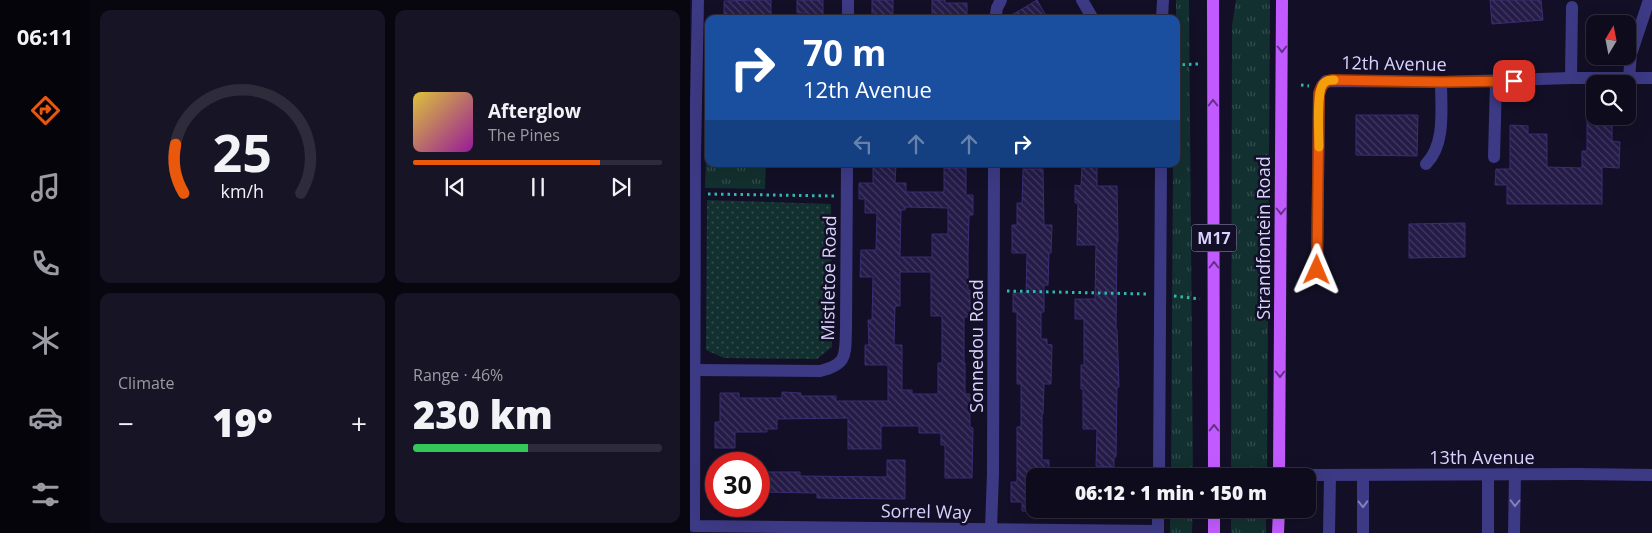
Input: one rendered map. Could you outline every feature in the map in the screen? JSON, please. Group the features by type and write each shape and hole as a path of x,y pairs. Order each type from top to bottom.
{"main road":[{"name":"M17","path":"1213,0 1214,468"},
{"name":"Strandfontein Road","path":"1279,468 1282,0"},
{"path":"1214,518 1214,533"},
{"path":"1278,533 1279,518"}],"street":[{"name":"Sorrel Way","path":"698,0 693,68 695,194 694,530 991,529 1158,532"},
{"path":"848,0 848,15"},
{"path":"996,15 1001,0"},
{"path":"1082,0 1091,15"},
{"path":"1162,15 1163,0"},
{"path":"1629,75 1631,54 1649,0"},
{"path":"1571,78 1572,7"},
{"name":"12th Avenue","path":"1317,270 1319,94 1326,81 1496,82 1586,78"},
{"name":"12th Avenue","path":"1636,78 1652,78"},
{"path":"1426,164 1433,157 1441,127 1441,82"},
{"path":"1494,157 1496,82"},
{"name":"Mistletoe Road","path":"694,370 820,371 839,364 845,351 847,167"},
{"name":"Sonnedou Road","path":"991,529 993,473 994,167"},
{"path":"1158,468 1161,167"},
{"path":"1514,533 1515,474"},
{"name":"13th Avenue","path":"1316,475 1652,475"},
{"path":"1329,533 1330,475"},
{"path":"1363,475 1363,533"},
{"path":"1488,475 1488,533"},
{"path":"1158,518 1158,532"}],"path":[{"path":"1180,65 1198,64"},
{"path":"695,194 847,197"},
{"path":"994,291 1160,294 1200,299"}],"green space":[{"path":"1176,0 1189,0 1193,468 1171,468 1173,167 1180,167 1180,15 1176,15"},
{"path":"1236,0 1270,0 1267,468 1231,468 1232,25"},
{"path":"706,167 766,167 765,189 705,188"},
{"path":"707,200 831,204 832,347 817,359 724,358 706,350"},
{"path":"1170,518 1193,518 1192,533 1170,533"},
{"path":"1231,518 1266,518 1266,533 1231,533"}],"building":[{"path":"771,0 771,15 724,15 724,1"},
{"path":"797,0 823,0 823,15 797,13"},
{"path":"872,0 893,0 893,15 872,15"},
{"path":"932,0 945,0 945,3 967,3 967,15 932,15"},
{"path":"1037,0 1046,15 1012,15"},
{"path":"1490,0 1541,0 1543,20 1492,24"},
{"path":"1356,115 1418,115 1417,156 1356,155"},
{"path":"1510,125 1528,126 1528,134 1547,134 1547,167 1582,168 1582,151 1587,151 1587,125 1612,125 1612,141 1620,142 1619,168 1602,167 1602,204 1507,204 1507,185 1495,185 1496,169 1510,169"},
{"path":"873,167 896,167 895,183 906,183 906,192 944,192 944,168 966,168 966,195 973,195 973,215 969,215 968,253 970,317 964,317 965,394 970,394 970,427 973,428 972,478 945,478 945,445 941,445 941,433 919,433 919,426 881,426 881,449 848,449 848,418 777,419 777,429 767,429 767,432 735,432 735,448 715,448 715,422 720,422 720,393 739,393 739,398 782,398 782,392 801,393 801,396 836,396 836,401 888,401 888,365 865,365 865,345 869,345 868,320 872,320 873,277 860,277 861,250 876,250 877,213 865,213 865,199 859,199 859,183 873,183","holes":["906,207 948,208 948,234 932,234 932,257 900,257 901,210 905,210","900,272 931,272 931,316 942,316 942,363 938,363 938,394 912,394 912,390 902,390 902,345 894,345 895,306 900,306"]},
{"path":"1082,167 1097,167 1097,186 1117,186 1116,329 1119,387 1117,387 1116,457 1114,457 1114,467 1096,466 1097,429 1083,429 1081,365 1084,365 1084,319 1075,319 1075,299 1095,299 1096,245 1077,245 1078,203 1075,203 1075,185 1081,186"},
{"path":"1023,169 1043,169 1044,225 1052,225 1048,285 1044,285 1044,312 1041,312 1041,339 1047,339 1047,344 1052,345 1051,384 1044,384 1042,414 1042,460 1049,460 1049,468 1026,468 1026,511 1022,511 1022,502 1011,502 1011,482 1017,482 1017,427 1021,427 1021,384 1017,384 1017,312 1013,312 1013,293 1026,293 1027,253 1012,253 1012,225 1017,225 1017,203 1022,203"},
{"path":"1465,223 1465,257 1409,258 1409,224"},
{"path":"887,460 905,460 905,499 817,498 817,493 770,492 770,472 800,472 800,476 887,477"}],"slow traffic":[{"path":"1319,147 1320,89 1326,81 1334,80"}],"route":[{"path":"1317,270 1319,94 1326,81 1514,81"}]}
